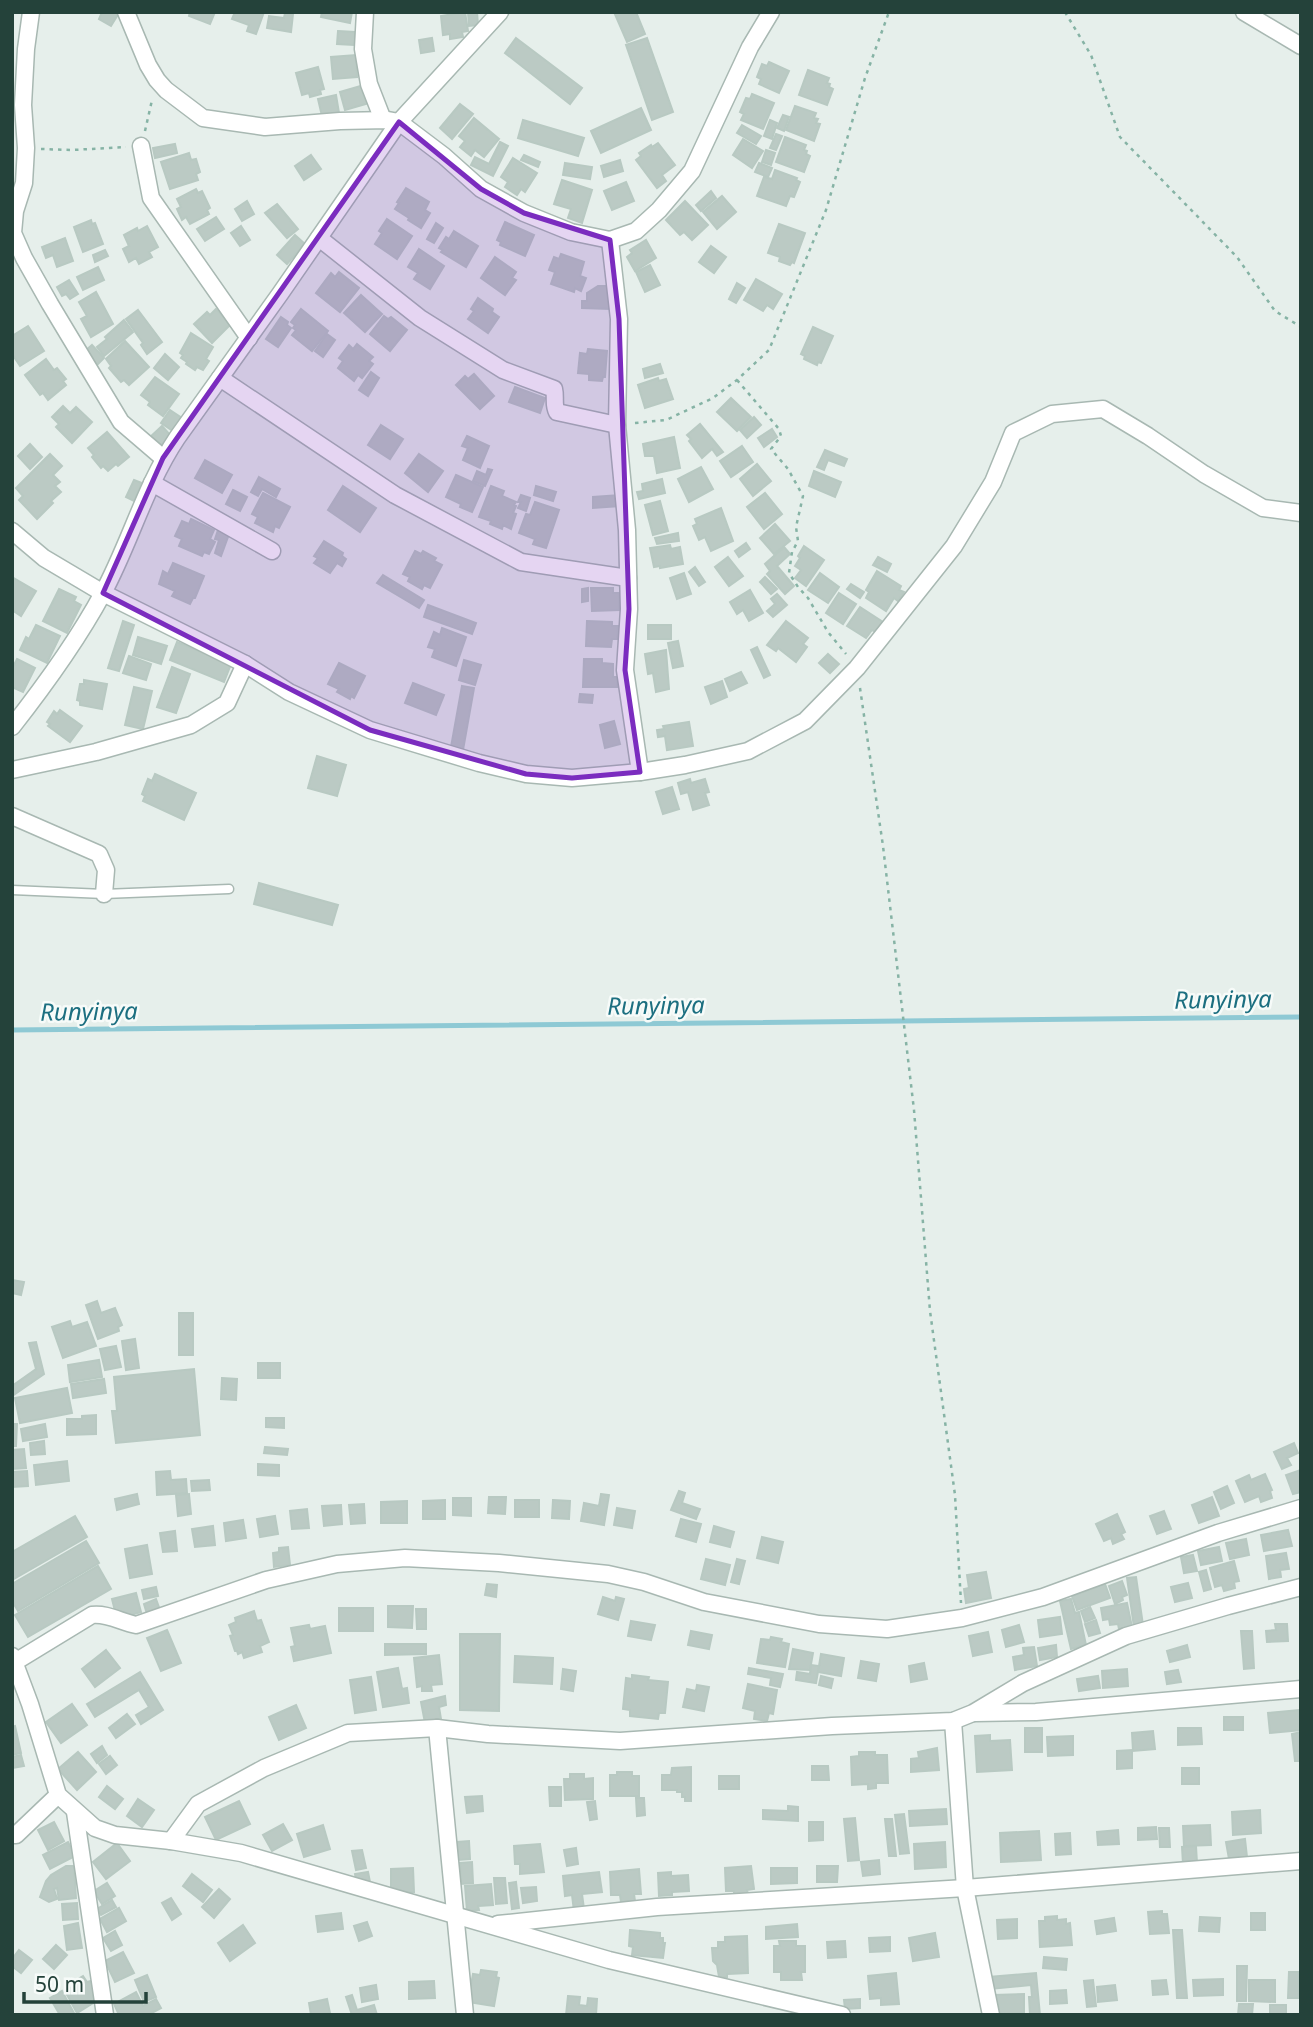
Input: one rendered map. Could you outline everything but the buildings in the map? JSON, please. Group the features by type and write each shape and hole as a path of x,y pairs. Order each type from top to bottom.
{"street":[{"path":"31,12 19,148 24,183 15,211 13,233 50,304 121,422 163,458"},
{"path":"126,12 157,80 203,118 265,127 340,121 391,121"},
{"path":"365,12 363,49 369,84 391,121 444,156 481,189 524,213 571,232 610,240 636,231 659,210 692,171 750,47 771,12"},
{"path":"12,727 48,680 103,593 163,458 319,238 391,121 500,12"},
{"path":"1244,12 1301,46"},
{"path":"141,146 151,198 249,338"},
{"path":"319,238 420,318 503,370 554,389 557,412 617,425"},
{"path":"610,240 619,319 617,425 627,530 629,609 625,670 640,772"},
{"path":"220,378 395,495 521,562 628,578"},
{"path":"12,531 44,558 103,593 245,664 289,692 370,730 479,763 526,774 572,778 640,772 748,751 804,721 857,668 954,546 993,482 1013,433 1052,414 1103,409 1204,474 1263,508 1301,513"},
{"path":"152,483 272,551"},
{"path":"12,770 96,752 191,725 227,703 245,664"},
{"path":"12,816 99,854 106,870 104,894"},
{"path":"842,2015 609,1960 241,1853 115,1835 94,1828 58,1795 13,1659 92,1615 102,1614 136,1625 266,1580 337,1563 405,1558 499,1563 608,1574 644,1582 704,1602 819,1624 887,1629 962,1618 1043,1597 1206,1537 1301,1508"},
{"path":"171,1841 198,1804 264,1768 348,1733 437,1728 488,1734 620,1741 832,1726 953,1721 973,1713 1023,1683 1126,1636 1301,1587"},
{"path":"973,1713 1036,1712 1301,1689"},
{"path":"953,1721 965,1888 991,2015"},
{"path":"437,1728 465,2015"},
{"path":"12,1835 16,1835 58,1795"},
{"path":"75,1812 105,2015"},
{"path":"489,1925 657,1907 965,1888 1301,1861"}],"lane":[{"path":"12,890 104,894 229,889"}],"path":[{"path":"617,425 666,420 713,398 769,350 826,210 865,78 889,12"},
{"path":"1065,12 1091,55 1120,137 1237,257 1275,312 1301,327"},
{"path":"19,148 72,150 141,146 157,80"},
{"path":"737,380 779,429 781,436 771,449 788,469 803,496 796,527 798,541 792,551 789,573 828,632 857,668 883,846 914,1110 930,1311 955,1495 962,1618"}],"highlighted area":[{"path":"399,122 481,189 524,213 610,240 619,319 629,609 625,670 640,772 572,778 526,774 370,730 103,593 163,458"}],"waterway":[{"name":"Runyinya","path":"12,1030 1301,1017"}]}
